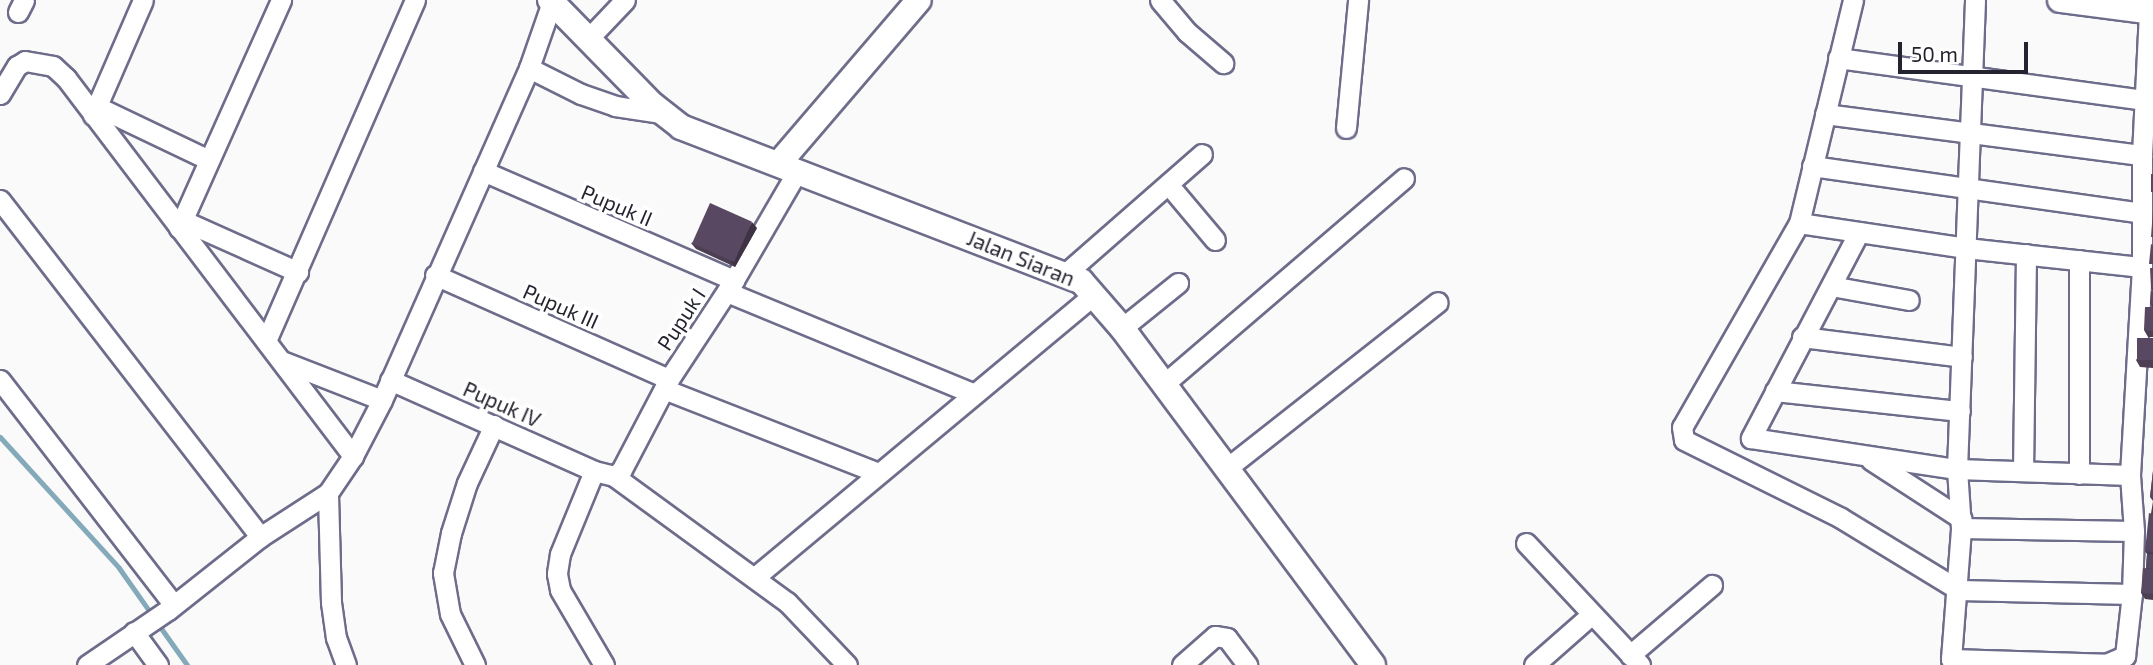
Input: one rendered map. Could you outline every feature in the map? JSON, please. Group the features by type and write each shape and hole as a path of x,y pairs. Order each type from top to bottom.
{"street":[{"path":"96,111 143,0"},
{"path":"182,224 281,0"},
{"path":"266,341 415,0"},
{"path":"587,40 625,0"},
{"path":"789,166 919,0"},
{"path":"1160,0 1187,32 1223,63"},
{"path":"1346,128 1359,0"},
{"path":"1853,0 1799,223 1682,427 1684,440 1841,518 1959,590 2132,594"},
{"path":"1975,0 1957,469 1962,523 1954,662 2114,662 2125,656 2132,594 2134,531 2130,475 2142,267 2142,155 2151,12 2060,0"},
{"path":"87,665 171,608 260,537 328,493 353,456 382,400 435,275 529,68 551,1"},
{"name":"Jalan Siaran","path":"551,1 661,113 696,133 789,166 1080,281 1122,328 1373,665"},
{"path":"1838,58 2145,100"},
{"path":"0,94 17,66 25,61 43,62 66,78 96,111 182,224 353,456"},
{"path":"529,68 581,94 615,106 661,113"},
{"path":"96,111 209,160"},
{"path":"1825,114 2142,155"},
{"path":"1065,274 1202,154"},
{"name":"Pupuk I","path":"614,476 621,471 667,384 731,286 789,166"},
{"path":"1812,166 1968,186 2142,213"},
{"name":"Pupuk II","path":"482,171 974,394"},
{"path":"1164,384 1404,178"},
{"path":"1168,184 1215,240"},
{"path":"0,200 260,537"},
{"path":"1799,223 1966,248 2142,267"},
{"path":"182,224 298,272"},
{"path":"1734,467 1832,286 1858,232"},
{"path":"2022,471 2026,254"},
{"path":"2079,260 2079,474"},
{"name":"Pupuk III","path":"435,275 667,384 878,473"},
{"path":"1122,328 1178,283"},
{"path":"1832,286 1909,300"},
{"path":"755,577 1094,295"},
{"path":"1227,468 1438,302"},
{"path":"1802,337 1962,357"},
{"path":"281,360 382,400"},
{"path":"0,380 171,608"},
{"name":"Pupuk IV","path":"390,380 594,471"},
{"path":"1775,391 1960,411"},
{"path":"475,665 450,614 443,573 451,533 467,483 494,425"},
{"path":"1751,438 1957,469 2130,475"},
{"path":"1867,457 1962,523 2134,531"},
{"path":"604,665 560,590 557,574 560,554 594,471 614,476 755,577 787,602 847,665"},
{"path":"328,493 331,602 336,638 346,665"},
{"path":"1526,543 1635,660 1712,585"},
{"path":"1534,665 1592,614"},
{"path":"138,629 158,665"},
{"path":"1182,665 1215,636 1227,638 1247,665"}],"building":[{"path":"2153,174 2153,192 2151,192"},
{"path":"710,203 752,222 734,262 692,243"},
{"path":"2151,244 2153,264 2149,264"},
{"path":"2150,268 2153,268 2153,288 2151,288"},
{"path":"2153,291 2153,304 2150,303"},
{"path":"2145,307 2153,307 2153,331 2144,330"},
{"path":"2137,338 2153,338 2153,360 2137,360"},
{"path":"2153,471 2153,498 2150,497"},
{"path":"2149,513 2153,514 2153,552 2145,551"},
{"path":"2147,554 2153,555 2153,569 2146,568"},
{"path":"2143,568 2153,569 2153,594 2141,593"}],"waterway":[{"path":"0,437 119,568 152,615"},
{"path":"158,624 187,665"}]}
